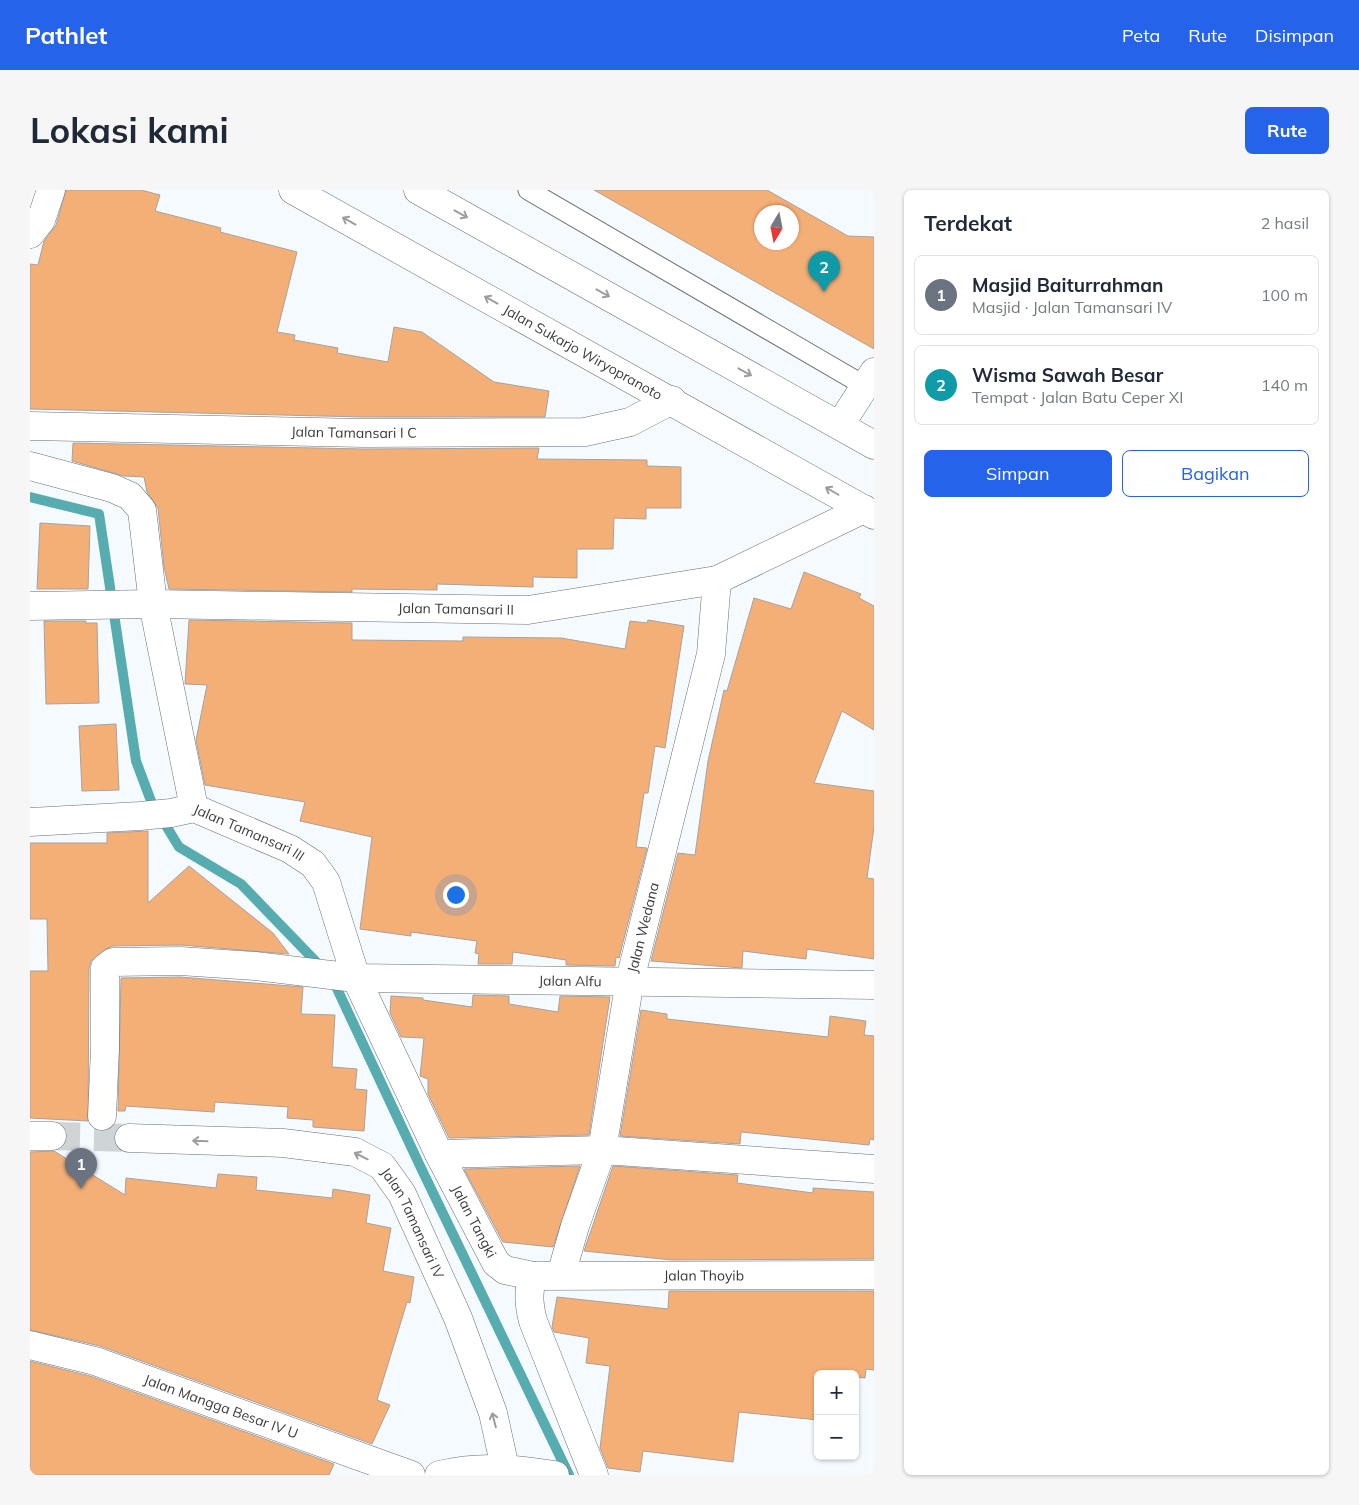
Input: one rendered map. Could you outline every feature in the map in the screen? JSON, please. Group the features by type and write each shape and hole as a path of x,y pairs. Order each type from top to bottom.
{"street":[{"path":"30,234 41,220 51,190"},
{"name":"Jalan Sukarjo Wiryopranoto","path":"293,190 672,400 869,512"},
{"path":"418,190 874,445"},
{"path":"840,425 870,379"},
{"name":"Jalan Tamansari I C","path":"30,426 364,433 585,432 630,422 672,400"},
{"path":"30,466 112,488 130,496 142,510 128,605 182,811"},
{"name":"Jalan Tamansari II","path":"30,606 128,605 528,610 717,580 869,512"},
{"name":"Jalan Wedana","path":"561,1275 575,1226 602,1150 630,980 711,654 717,580"},
{"name":"Jalan Tamansari III","path":"30,822 140,816 182,811 290,850 313,864 326,882 352,978"},
{"name":"Jalan Alfu","path":"102,1116 106,1049 105,968 112,962 180,961 255,966 352,978 630,980 679,984 874,985"},
{"name":"Jalan Tangki","path":"352,978 496,1264 505,1270 533,1276"},
{"name":"Jalan Tamansari IV","path":"130,1138 283,1144 355,1152 382,1166 402,1194 458,1318 516,1469"},
{"path":"440,1154 602,1150 874,1169"},
{"name":"Jalan Thoyib","path":"533,1276 874,1275"},
{"path":"533,1276 529,1285 529,1295 533,1321 594,1475"},
{"name":"Jalan Mangga Besar IV U","path":"30,1345 95,1361 411,1475"},
{"path":"439,1475 464,1469 516,1469 556,1475"}],"lane":[{"path":"528,190 870,379"}],"building":[{"path":"66,190 141,190 160,195 155,211 221,228 220,232 297,252 277,332 295,335 294,340 338,348 337,353 388,362 394,327 422,332 494,382 549,391 545,417 364,417 30,409 30,264 38,265 44,241 56,225"},
{"path":"594,190 767,190 793,205 754,205 754,250 799,250 799,208 848,236 874,237 874,349"},
{"path":"73,443 364,449 539,448 537,459 647,460 647,466 681,467 681,508 646,508 646,519 614,518 613,549 577,549 577,578 533,577 533,587 437,584 437,590 352,589 352,592 169,589 164,567 158,508 147,492 144,477 124,476 72,461"},
{"path":"40,523 90,526 88,589 37,589"},
{"path":"804,572 861,594 859,598 874,606 874,730 842,711 814,783 874,791 874,827 867,878 874,879 874,959 807,949 806,959 743,951 742,968 651,961 678,853 695,855 708,761 724,690 727,691 754,598 791,609"},
{"path":"189,620 352,623 352,640 463,641 463,637 561,638 625,649 630,621 647,623 648,620 684,626 665,748 655,746 648,793 644,793 636,847 647,848 619,958 616,957 615,966 566,965 566,960 513,952 512,964 478,964 479,954 475,953 477,941 411,932 411,936 360,929 372,837 300,821 305,802 205,785 196,740 207,685 185,684"},
{"path":"44,621 86,621 86,623 97,623 99,703 46,704"},
{"path":"116,724 119,790 82,791 79,726"},
{"path":"148,831 148,903 189,866 273,933 289,954 181,945 113,946 104,950 91,961 89,968 88,1121 30,1118 30,971 48,971 47,919 30,919 30,843 107,843 107,833"},
{"path":"180,977 303,987 301,1014 335,1015 332,1067 357,1069 355,1089 367,1090 364,1131 313,1127 313,1120 287,1118 288,1107 215,1102 214,1112 126,1106 125,1111 118,1111 121,978"},
{"path":"473,995 509,996 509,1004 558,1012 560,996 610,997 589,1135 449,1138 428,1094 428,1079 420,1076 424,1038 401,1037 390,1013 391,996 423,998 423,1000 472,1007"},
{"path":"641,1010 667,1014 667,1019 828,1037 830,1016 866,1021 864,1035 874,1036 874,1140 870,1139 869,1145 741,1132 740,1144 620,1136"},
{"path":"54,1151 125,1195 126,1178 216,1188 218,1174 257,1177 256,1190 332,1198 333,1189 370,1195 366,1223 391,1228 383,1271 414,1277 410,1303 407,1302 377,1400 390,1405 372,1444 100,1346 30,1330 30,1152"},
{"path":"580,1166 553,1247 503,1242 464,1169"},
{"path":"613,1166 738,1175 737,1183 813,1193 813,1188 874,1192 874,1259 672,1260 584,1251"},
{"path":"669,1291 874,1291 874,1370 866,1369 865,1378 859,1377 859,1370 814,1370 814,1420 739,1412 733,1462 643,1451 640,1472 608,1468 600,1448 610,1366 586,1363 589,1338 554,1332 552,1327 557,1297 668,1309"},
{"path":"30,1361 90,1376 334,1464 329,1475 30,1475"}],"waterway":[{"path":"30,497 99,514 136,761 151,801 179,847 241,884 322,968"},
{"path":"332,978 569,1475"}],"tunnel":[{"path":"52,1136 129,1138"}],"place":[{"name":"Wisma Sawah Besar","path":"824,292"},
{"name":"Masjid Baiturrahman","path":"81,1189"}]}
